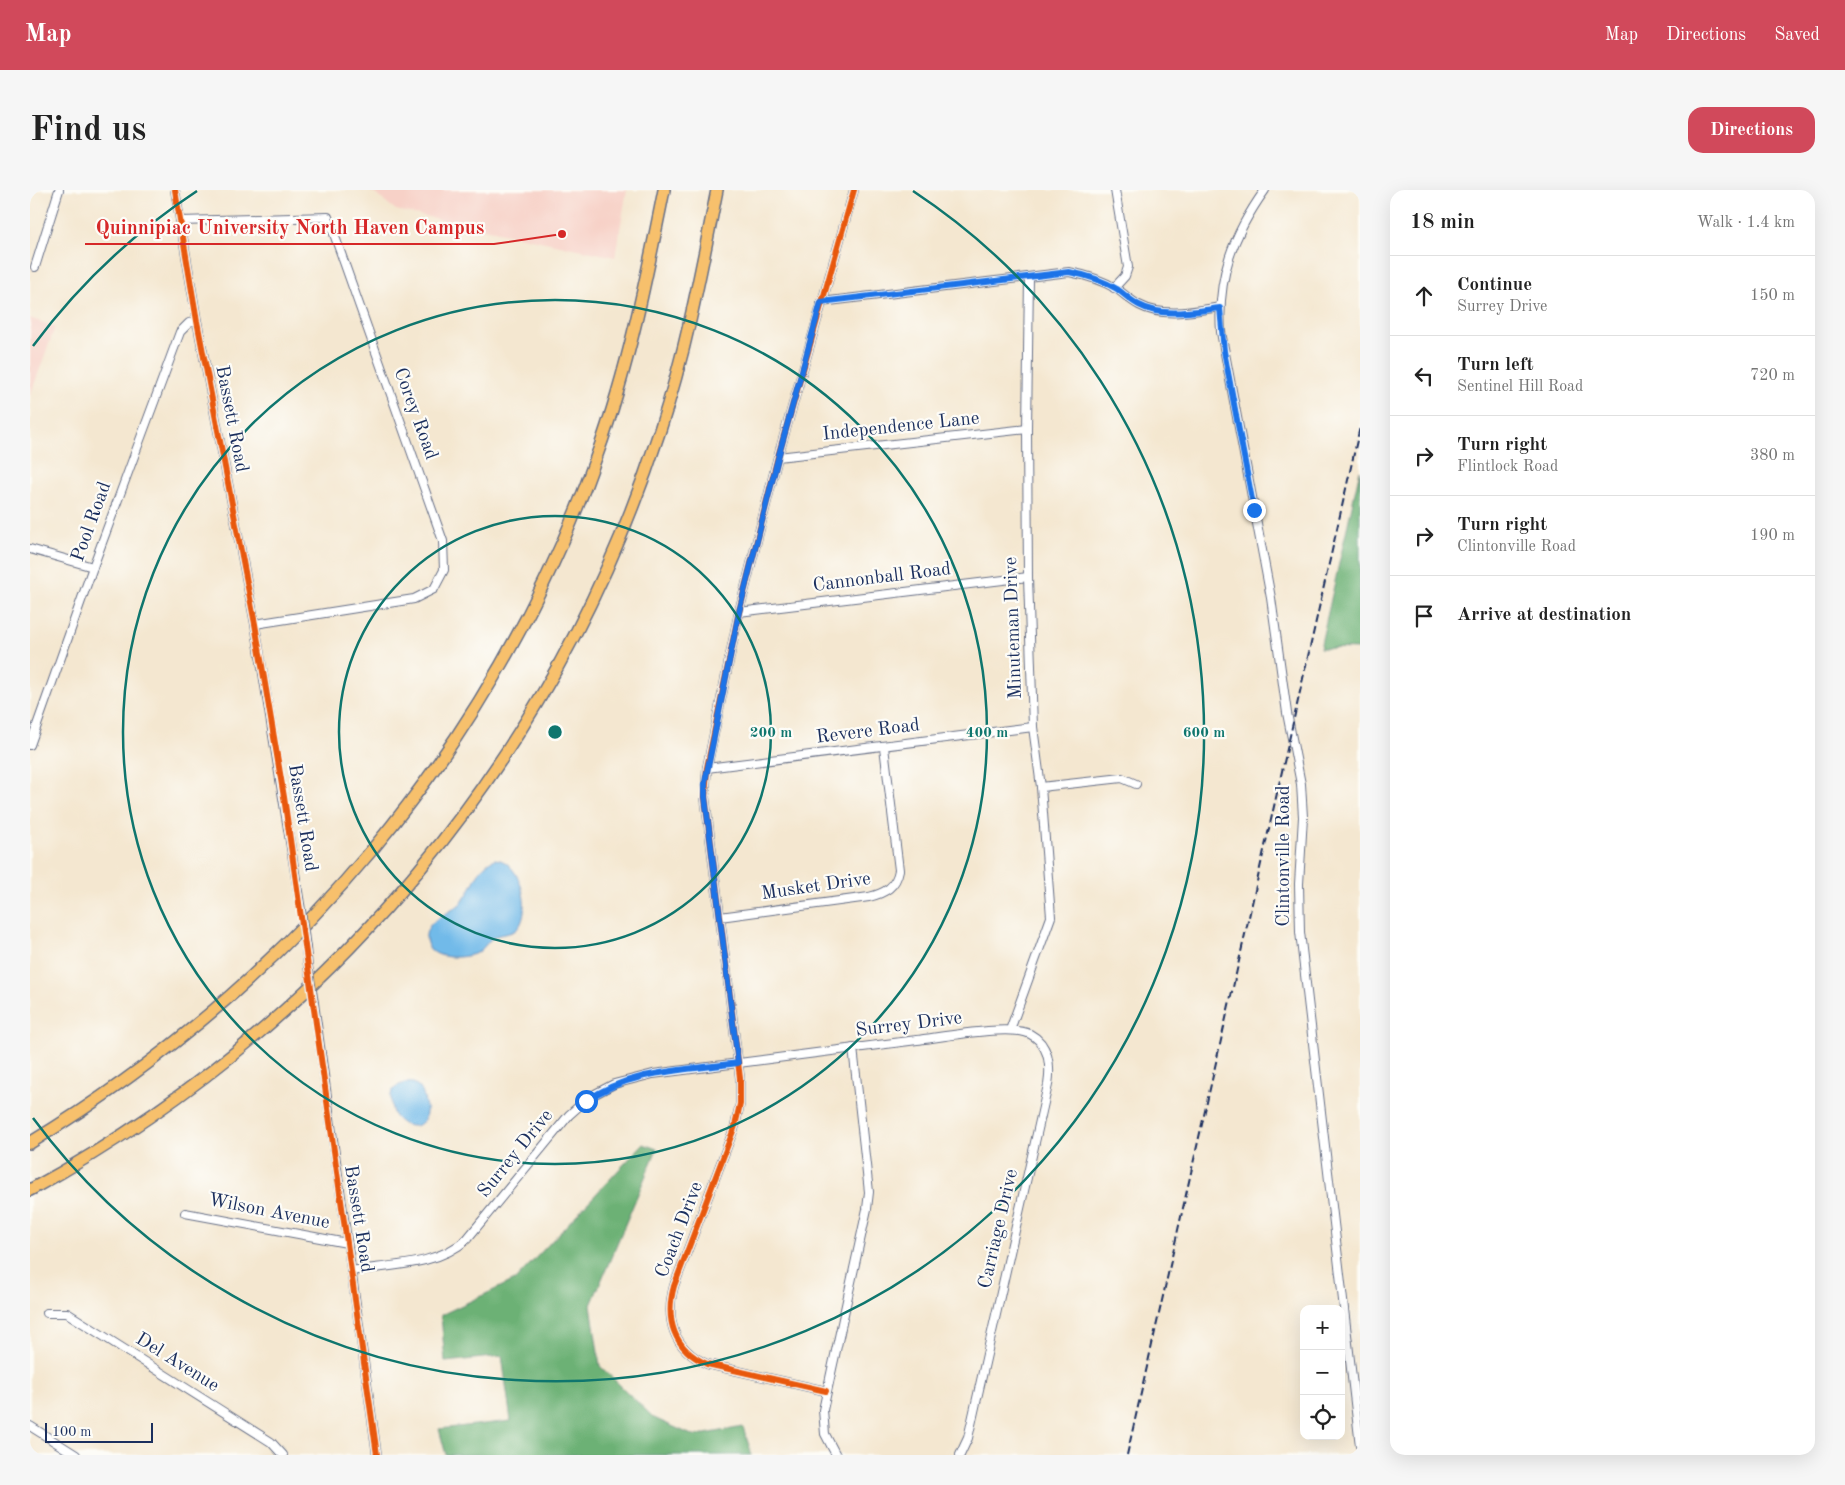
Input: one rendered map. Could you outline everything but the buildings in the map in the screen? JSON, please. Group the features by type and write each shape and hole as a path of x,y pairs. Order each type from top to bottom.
{"highway":[{"path":"30,1143 99,1099 156,1058 216,1009 271,960 318,912 368,856 447,751 486,689 523,622 557,554 586,484 606,429 631,345 664,190"},
{"path":"30,1190 94,1153 173,1101 225,1062 291,1005 350,948 409,883 446,838 498,765 545,690 575,634 612,558 639,492 684,350 717,190"}],"street":[{"path":"35,268 59,190"},
{"name":"Bassett Road","path":"175,190 197,321 255,624 301,910 377,1455"},
{"name":"Coach Drive","path":"826,1391 707,1364 690,1355 673,1330 670,1308 674,1286 738,1117 740,1092 705,797 707,768 739,612 778,458 854,190"},
{"path":"1114,288 1125,276 1128,267 1115,190"},
{"name":"Clintonville Road","path":"1265,190 1247,216 1232,249 1225,269 1220,308 1224,351 1271,598 1286,713 1301,784 1303,817 1299,884 1300,932 1360,1446"},
{"name":"Corey Road","path":"180,221 328,217 443,541 444,570 434,589 414,599 255,624"},
{"path":"821,302 1069,272 1087,275 1114,288 1140,306 1161,312 1184,312 1220,308"},
{"name":"Minuteman Drive","path":"1010,1030 1051,917 1041,787 1033,727 1028,577 1029,277"},
{"name":"Pool Road","path":"30,745 93,567 180,332 189,322 197,321"},
{"name":"Independence Lane","path":"778,458 1027,429"},
{"path":"30,549 93,567"},
{"name":"Cannonball Road","path":"739,612 1028,577"},
{"name":"Revere Road","path":"707,768 1033,727"},
{"name":"Musket Drive","path":"720,917 869,897 887,891 894,885 898,879 899,870 884,746"},
{"path":"1041,787 1122,778 1136,784"},
{"name":"Surrey Drive","path":"351,1271 429,1260 455,1250 467,1239 569,1115 604,1089 625,1080 644,1075 1010,1030"},
{"name":"Carriage Drive","path":"960,1455 968,1438 1050,1074 1047,1055 1044,1047 1038,1040 1030,1034 1010,1030"},
{"path":"836,1455 826,1434 823,1410 867,1209 869,1192 853,1048"},
{"name":"Wilson Avenue","path":"184,1213 346,1243"},
{"name":"Del Avenue","path":"47,1313 67,1313 271,1442 283,1455"},
{"path":"30,1426 76,1455"}],"shaded area":[{"path":"370,190 627,190 615,257 396,210"},
{"path":"30,318 55,327 30,396"}],"green space":[{"path":"1360,470 1360,649 1320,648"},
{"path":"643,1144 657,1149 591,1305 600,1366 654,1418 694,1436 743,1427 752,1455 446,1455 439,1429 511,1421 502,1356 445,1362 441,1315 515,1280"}],"water":[{"path":"495,859 504,862 511,868 522,887 524,910 518,928 512,932 494,937 480,951 471,955 451,957 432,951 426,939 426,932 429,927 433,922 461,903 479,872"},
{"path":"413,1083 421,1091 426,1111 421,1123 412,1126 402,1123 394,1115 391,1095 399,1085"}],"railway":[{"path":"1127,1455 1360,427"}],"cycle path":[{"path":"175,190 197,321 255,624 284,797 377,1455"},
{"path":"826,1391 707,1364 695,1358 686,1350 674,1332 671,1298 735,1126 740,1104 740,1078 705,797 707,768 739,612 778,457 854,190"}],"place":[{"name":"Quinnipiac University North Haven Campus","path":"562,234"}],"route":[{"path":"586,1101 614,1084 636,1077 738,1063 705,797 705,782 739,612 778,458 821,302 1069,272 1087,275 1114,288 1140,306 1161,312 1184,312 1220,308 1224,351 1254,510"}]}
